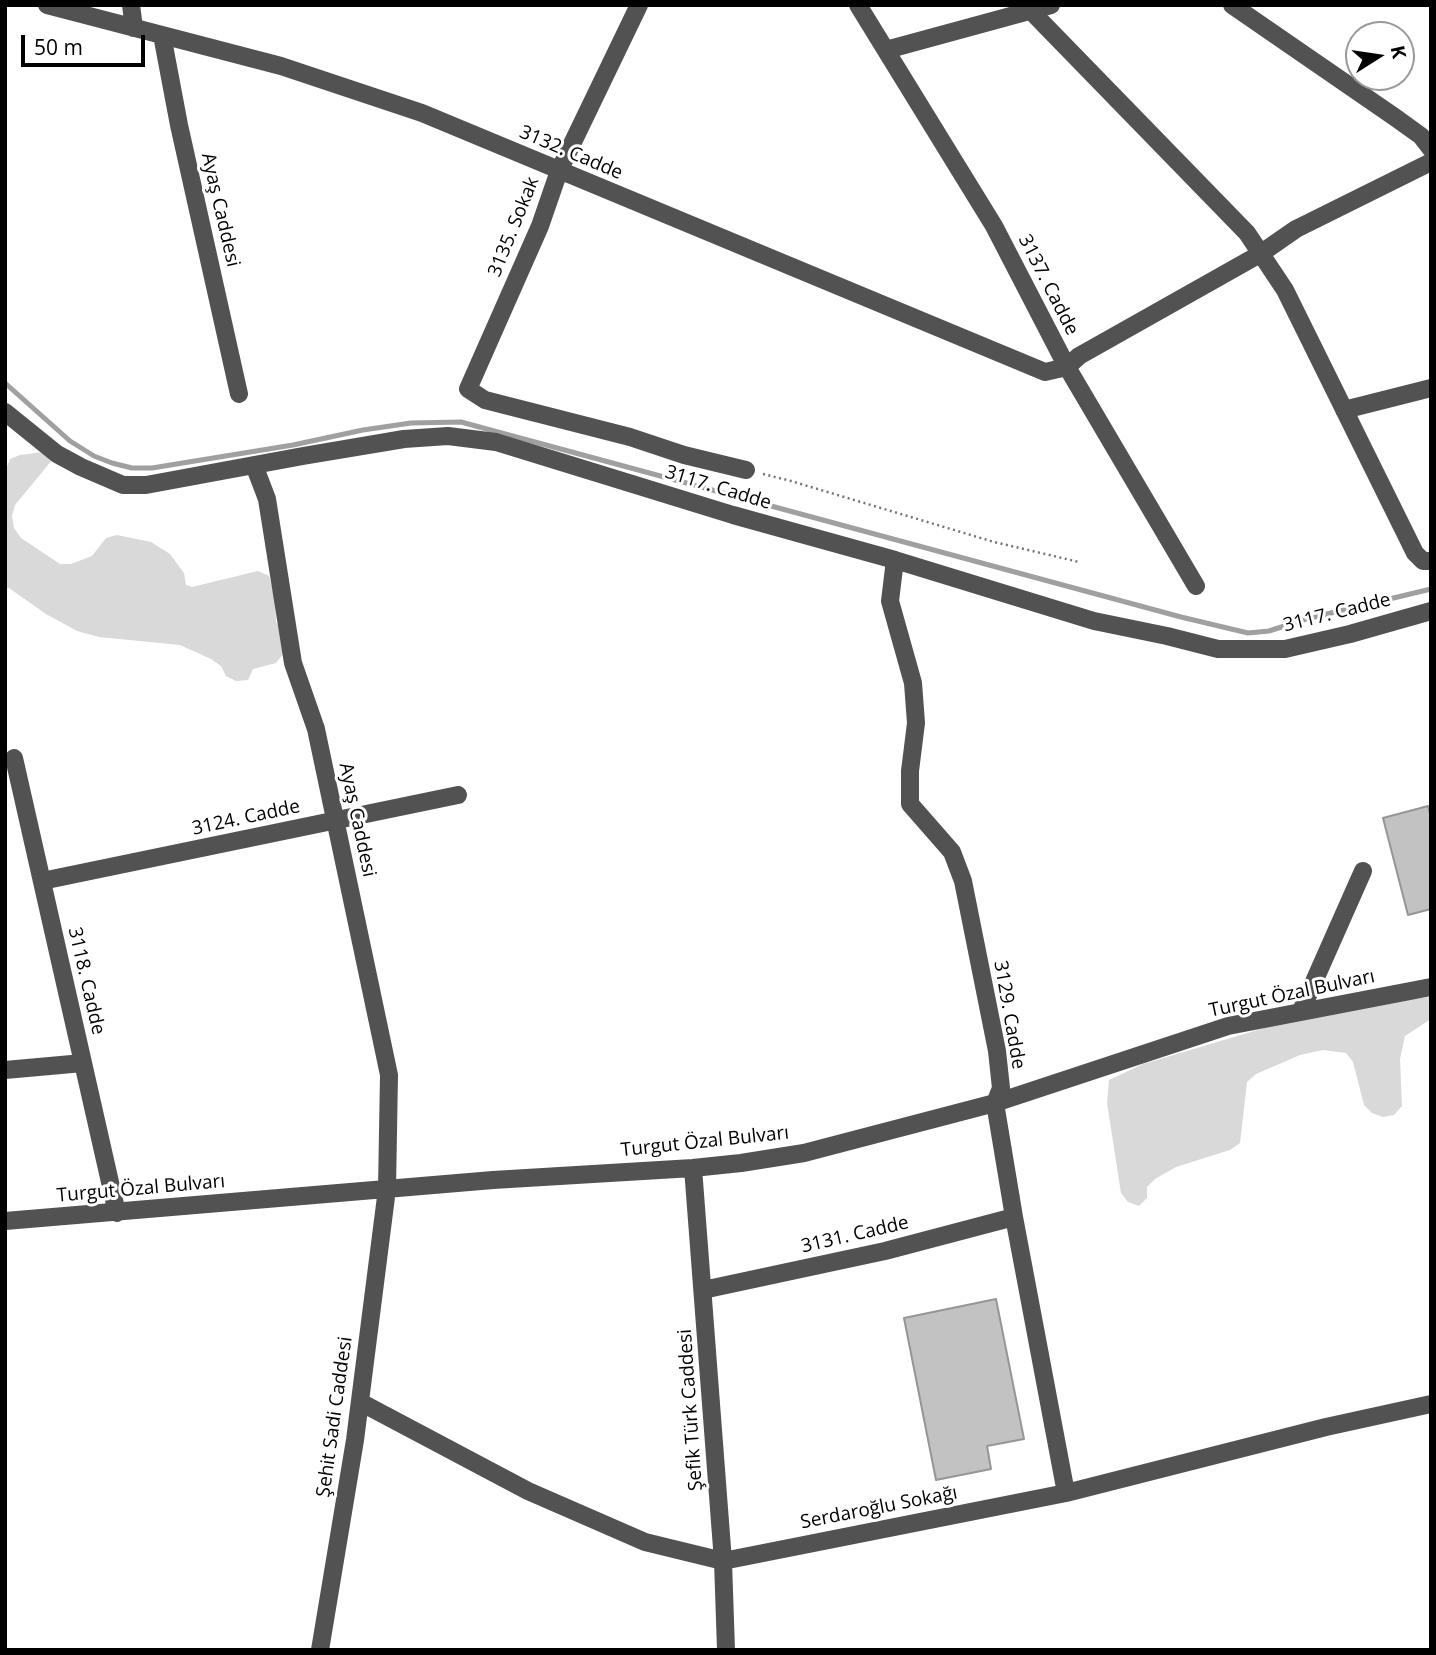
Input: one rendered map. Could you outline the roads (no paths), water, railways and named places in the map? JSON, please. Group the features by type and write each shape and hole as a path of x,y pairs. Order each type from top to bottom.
{"street":[{"name":"3132. Cadde","path":"47,5 281,66 422,113 1045,372 1067,367"},
{"path":"131,5 134,28"},
{"name":"3135. Sokak","path":"639,5 559,171 540,226 468,390 485,400 630,437 684,456 746,470"},
{"name":"3137. Cadde","path":"859,5 994,226 1067,367 1196,586"},
{"path":"886,50 1051,5"},
{"path":"1232,5 1421,136 1431,149"},
{"path":"1031,11 1247,233 1285,290 1415,553 1423,561 1431,561"},
{"name":"Ayaş Caddesi","path":"162,35 179,125 239,394"},
{"path":"1067,367 1079,356 1260,254 1296,229 1431,162"},
{"path":"1344,410 1431,388"},
{"name":"3117. Cadde","path":"5,412 57,454 123,485 146,485 363,445 425,437 448,436 496,442 1094,621 1219,649 1285,649 1431,611"},
{"name":"Ayaş Caddesi","path":"254,465 267,499 293,663 316,729 389,1075 387,1189"},
{"name":"3129. Cadde","path":"895,560 890,601 913,683 916,723 910,771 910,804 952,852 963,880 997,1051 1000,1088 995,1103 1014,1217 1066,1493"},
{"name":"3118. Cadde","path":"15,758 117,1213"},
{"name":"3124. Cadde","path":"42,881 458,795"},
{"path":"1301,1011 1363,871"},
{"name":"Turgut Özal Bulvarı","path":"5,1221 493,1180 693,1168 804,1153 995,1103 1228,1026 1431,988"},
{"path":"5,1070 83,1063"},
{"name":"Şefik Türk Caddesi","path":"693,1168 723,1561 726,1650"},
{"name":"Şehit Sadi Caddesi","path":"320,1650 360,1402 387,1189"},
{"name":"3131. Cadde","path":"703,1290 885,1251 1014,1217"},
{"name":"Serdaroğlu Sokağı","path":"360,1402 528,1491 645,1542 723,1561 1066,1493 1325,1427 1431,1404"}],"waterway":[{"path":"5,383 70,441 94,456 132,468 152,468 411,423 461,422 1248,633 1269,631 1306,619 1431,589"}]}
